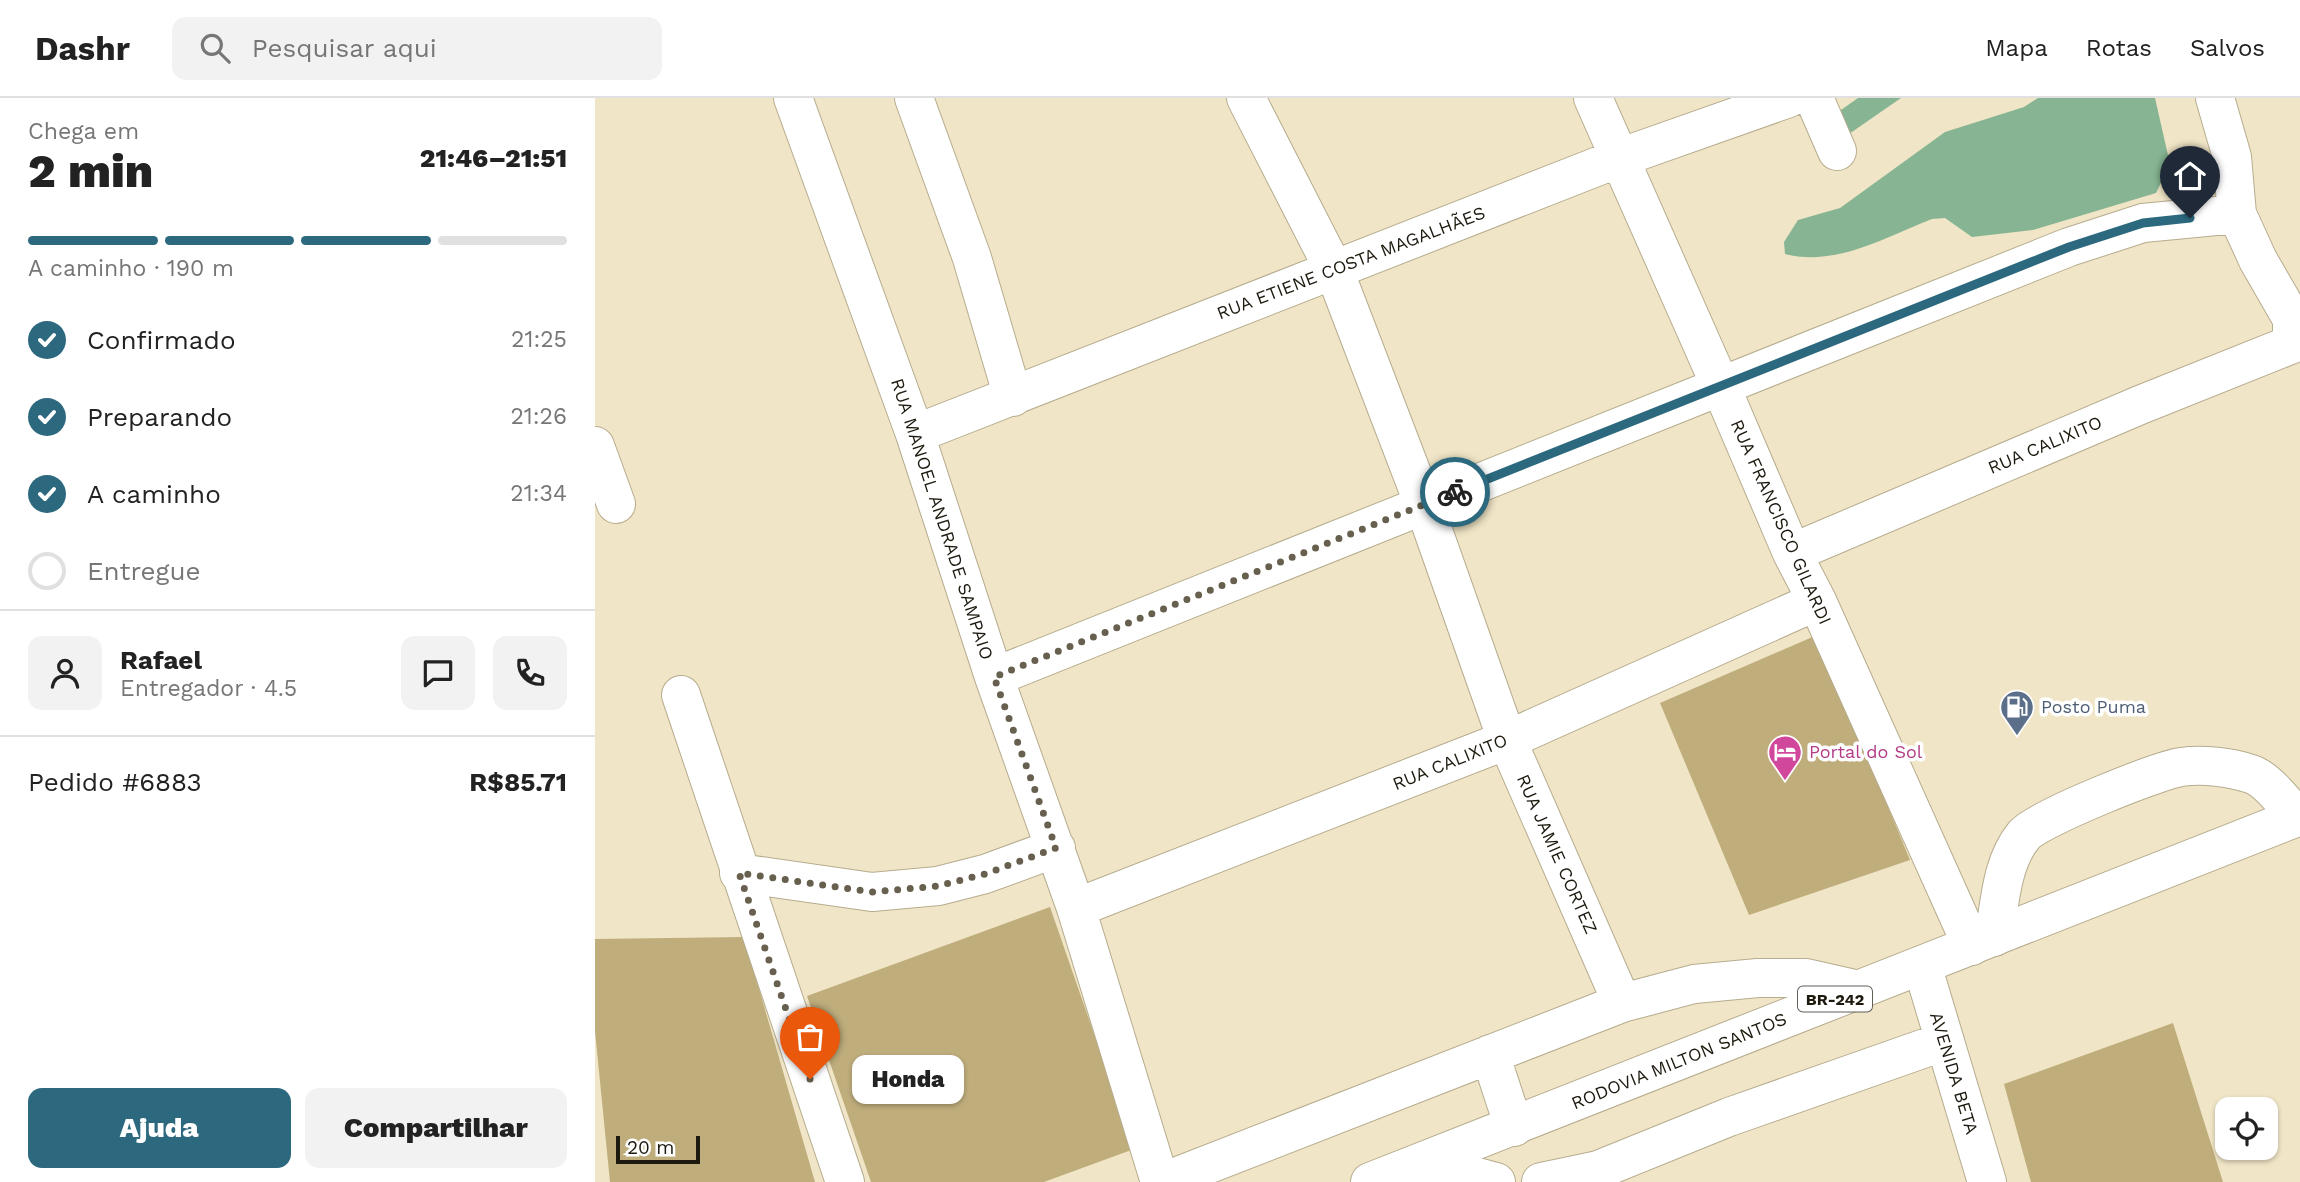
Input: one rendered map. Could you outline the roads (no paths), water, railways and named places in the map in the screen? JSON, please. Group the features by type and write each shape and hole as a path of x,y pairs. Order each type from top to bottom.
{"main road":[{"name":"RUA MANOEL ANDRADE SAMPAIO","path":"793,98 915,434 994,677 1056,848 1162,1182"},
{"path":"914,98 972,258 1013,397"},
{"name":"RUA JAMIE CORTEZ","path":"1246,98 1334,270 1425,505 1507,740 1622,1003"},
{"name":"RUA FRANCISCO GILARDI","path":"1593,98 1792,553 1983,942"},
{"name":"RUA ETIENE COSTA MAGALHÃES","path":"915,434 1619,158 1789,98"},
{"path":"1814,98 1837,151"},
{"path":"2215,98 2232,157 2237,214 2258,260 2291,319 2296,342"},
{"path":"994,677 2069,247 2143,223 2237,214"},
{"name":"RUA CALIXITO","path":"1792,553 2140,405 2296,342"},
{"path":"595,446 616,504"},
{"name":"RUA CALIXITO","path":"1076,908 1507,740 1817,601"},
{"path":"681,695 845,1182"},
{"path":"1983,942 2014,849 2027,832 2080,804 2181,767 2221,768 2254,775 2299,817"},
{"name":"RODOVIA MILTON SANTOS","path":"1370,1182 1514,1128 2299,817"},
{"path":"739,873 872,892 938,886 985,874 1056,848"},
{"name":"AVENIDA BETA","path":"1922,965 1987,1182"},
{"path":"1162,1182 1622,1003 1694,984 1758,978 1807,978 1859,990"},
{"path":"1541,1182 1598,1170 1729,1117 1945,1041"},
{"path":"1490,1054 1514,1128"},
{"path":"1422,1163 1496,1182"}],"place":[{"name":"Posto Puma","path":"2017,737"},
{"name":"Portal do Sol","path":"1785,782"},
{"name":"Honda","path":"810,1079"}]}
